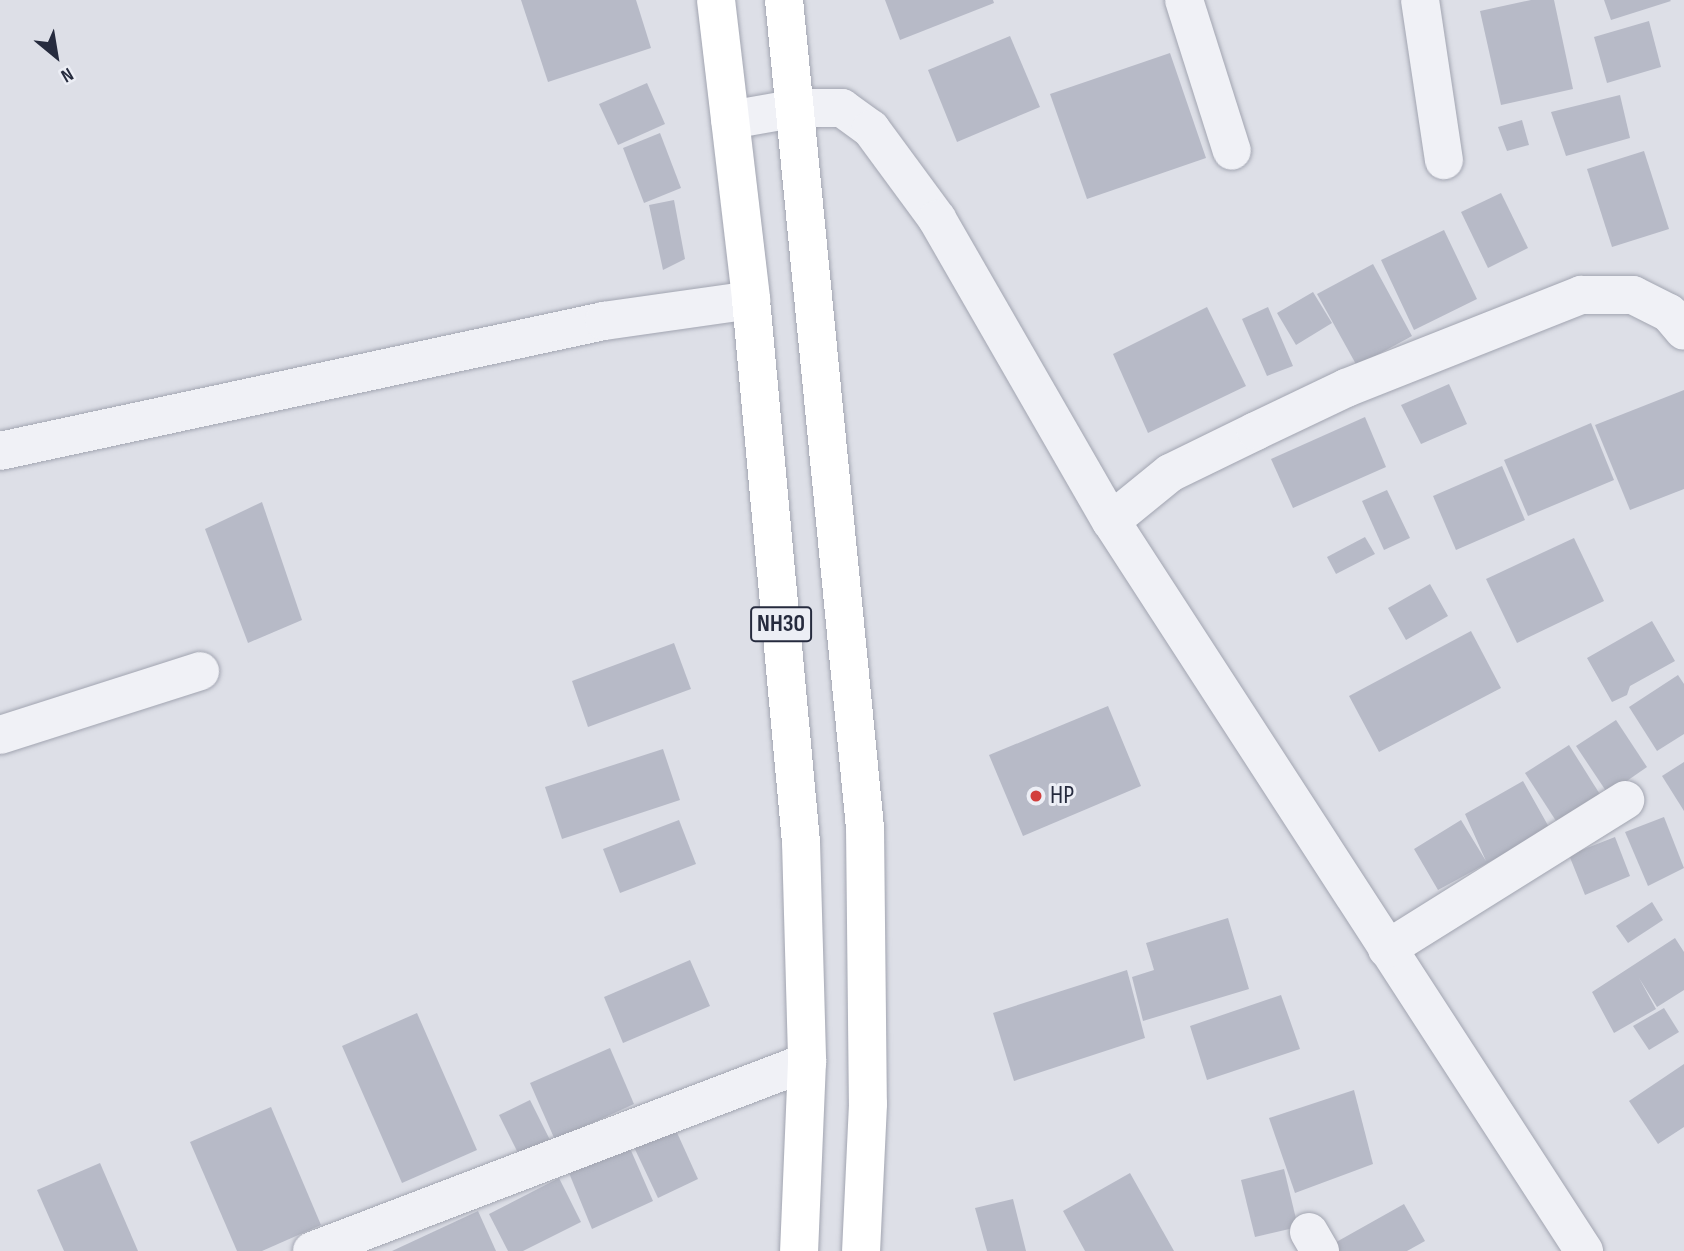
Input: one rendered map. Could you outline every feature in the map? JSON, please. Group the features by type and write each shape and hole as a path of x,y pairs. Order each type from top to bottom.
{"highway":[{"name":"NH30","path":"716,0 751,300 801,842 807,1062 799,1251"},
{"name":"NH30","path":"784,0 797,108 865,827 869,1048 861,1251"}],"street":[{"path":"1184,0 1232,151"},
{"path":"1420,0 1444,160"},
{"path":"730,120 797,108 842,108 871,129 937,219 1111,521 1584,1251"},
{"path":"1111,521 1170,473 1256,431 1346,388 1581,295 1633,295 1669,313 1684,331"},
{"path":"0,452 604,321 751,300"},
{"path":"0,735 200,671"},
{"path":"1387,949 1625,800"},
{"path":"312,1251 807,1062"}],"building":[{"path":"521,0 636,0 651,48 548,82"},
{"path":"885,0 993,0 994,3 900,40"},
{"path":"1531,0 1554,0 1573,89 1501,105 1480,11"},
{"path":"1604,0 1670,0 1671,1 1611,20"},
{"path":"1649,21 1661,67 1607,83 1594,37"},
{"path":"1010,36 1040,107 957,142 928,70"},
{"path":"1170,53 1206,158 1087,199 1050,94"},
{"path":"647,83 665,124 618,145 599,104"},
{"path":"1620,95 1630,138 1566,156 1551,112"},
{"path":"1522,120 1529,145 1507,151 1498,127"},
{"path":"660,133 681,188 644,203 623,148"},
{"path":"1644,151 1669,229 1612,247 1587,169"},
{"path":"1501,193 1528,248 1488,268 1461,212"},
{"path":"674,200 685,259 663,270 649,205"},
{"path":"1444,230 1477,299 1414,330 1381,260"},
{"path":"1373,264 1412,336 1357,366 1317,294"},
{"path":"1313,292 1332,323 1296,345 1277,313"},
{"path":"1207,307 1246,386 1148,433 1113,354"},
{"path":"1268,307 1293,366 1267,376 1242,319"},
{"path":"1449,384 1467,424 1421,444 1401,405"},
{"path":"1684,390 1684,489 1630,510 1595,425"},
{"path":"1365,417 1386,467 1293,508 1271,459"},
{"path":"1591,423 1614,480 1528,516 1504,460"},
{"path":"1502,466 1525,520 1456,550 1433,496"},
{"path":"1387,490 1410,538 1384,550 1362,501"},
{"path":"262,502 302,620 248,643 205,529"},
{"path":"1365,537 1375,554 1336,574 1327,557"},
{"path":"1574,538 1604,601 1517,643 1486,579"},
{"path":"1430,584 1448,616 1406,640 1388,608"},
{"path":"1652,621 1675,661 1630,686 1627,695 1612,702 1587,658"},
{"path":"1471,631 1501,688 1379,752 1349,696"},
{"path":"674,643 691,689 588,727 572,681"},
{"path":"1678,675 1684,684 1684,734 1657,751 1629,707"},
{"path":"1108,706 1141,786 1023,836 989,755"},
{"path":"1616,720 1647,767 1608,794 1576,746"},
{"path":"1569,745 1601,796 1558,824 1525,773"},
{"path":"663,749 680,800 562,839 545,787"},
{"path":"1684,762 1684,811 1662,776"},
{"path":"1523,781 1550,829 1438,890 1414,849 1461,820 1486,861 1465,814"},
{"path":"1664,817 1684,868 1648,886 1625,832"},
{"path":"679,820 696,864 620,893 603,849"},
{"path":"1615,837 1630,876 1585,895 1569,855"},
{"path":"1652,902 1663,920 1628,943 1616,926"},
{"path":"1228,918 1249,989 1143,1021 1132,977 1154,970 1146,943"},
{"path":"1675,938 1684,952 1684,990 1657,1007 1639,978 1656,1009 1614,1033 1592,992"},
{"path":"690,960 710,1006 623,1043 604,997"},
{"path":"1127,970 1145,1038 1014,1081 993,1013"},
{"path":"1281,995 1300,1049 1207,1080 1190,1026"},
{"path":"1664,1008 1679,1032 1649,1050 1633,1026"},
{"path":"417,1013 477,1150 402,1183 342,1046"},
{"path":"610,1048 634,1104 555,1140 530,1083"},
{"path":"1684,1064 1684,1127 1658,1144 1629,1101"},
{"path":"1354,1090 1373,1164 1295,1193 1269,1118"},
{"path":"530,1100 550,1140 519,1155 499,1115"},
{"path":"271,1107 321,1225 262,1251 237,1251 190,1142"},
{"path":"674,1126 698,1179 658,1198 633,1145"},
{"path":"629,1146 653,1201 592,1229 569,1173"},
{"path":"100,1163 138,1251 64,1251 37,1190"},
{"path":"1284,1169 1298,1227 1255,1237 1241,1180"},
{"path":"1130,1173 1174,1251 1085,1251 1063,1211"},
{"path":"559,1178 581,1222 523,1251 508,1251 489,1214"},
{"path":"1013,1199 1026,1251 987,1251 975,1208"},
{"path":"1404,1204 1425,1241 1407,1251 1335,1251 1331,1245"},
{"path":"478,1211 496,1251 392,1251"}],"place":[{"name":"HP","path":"1036,796"}]}
